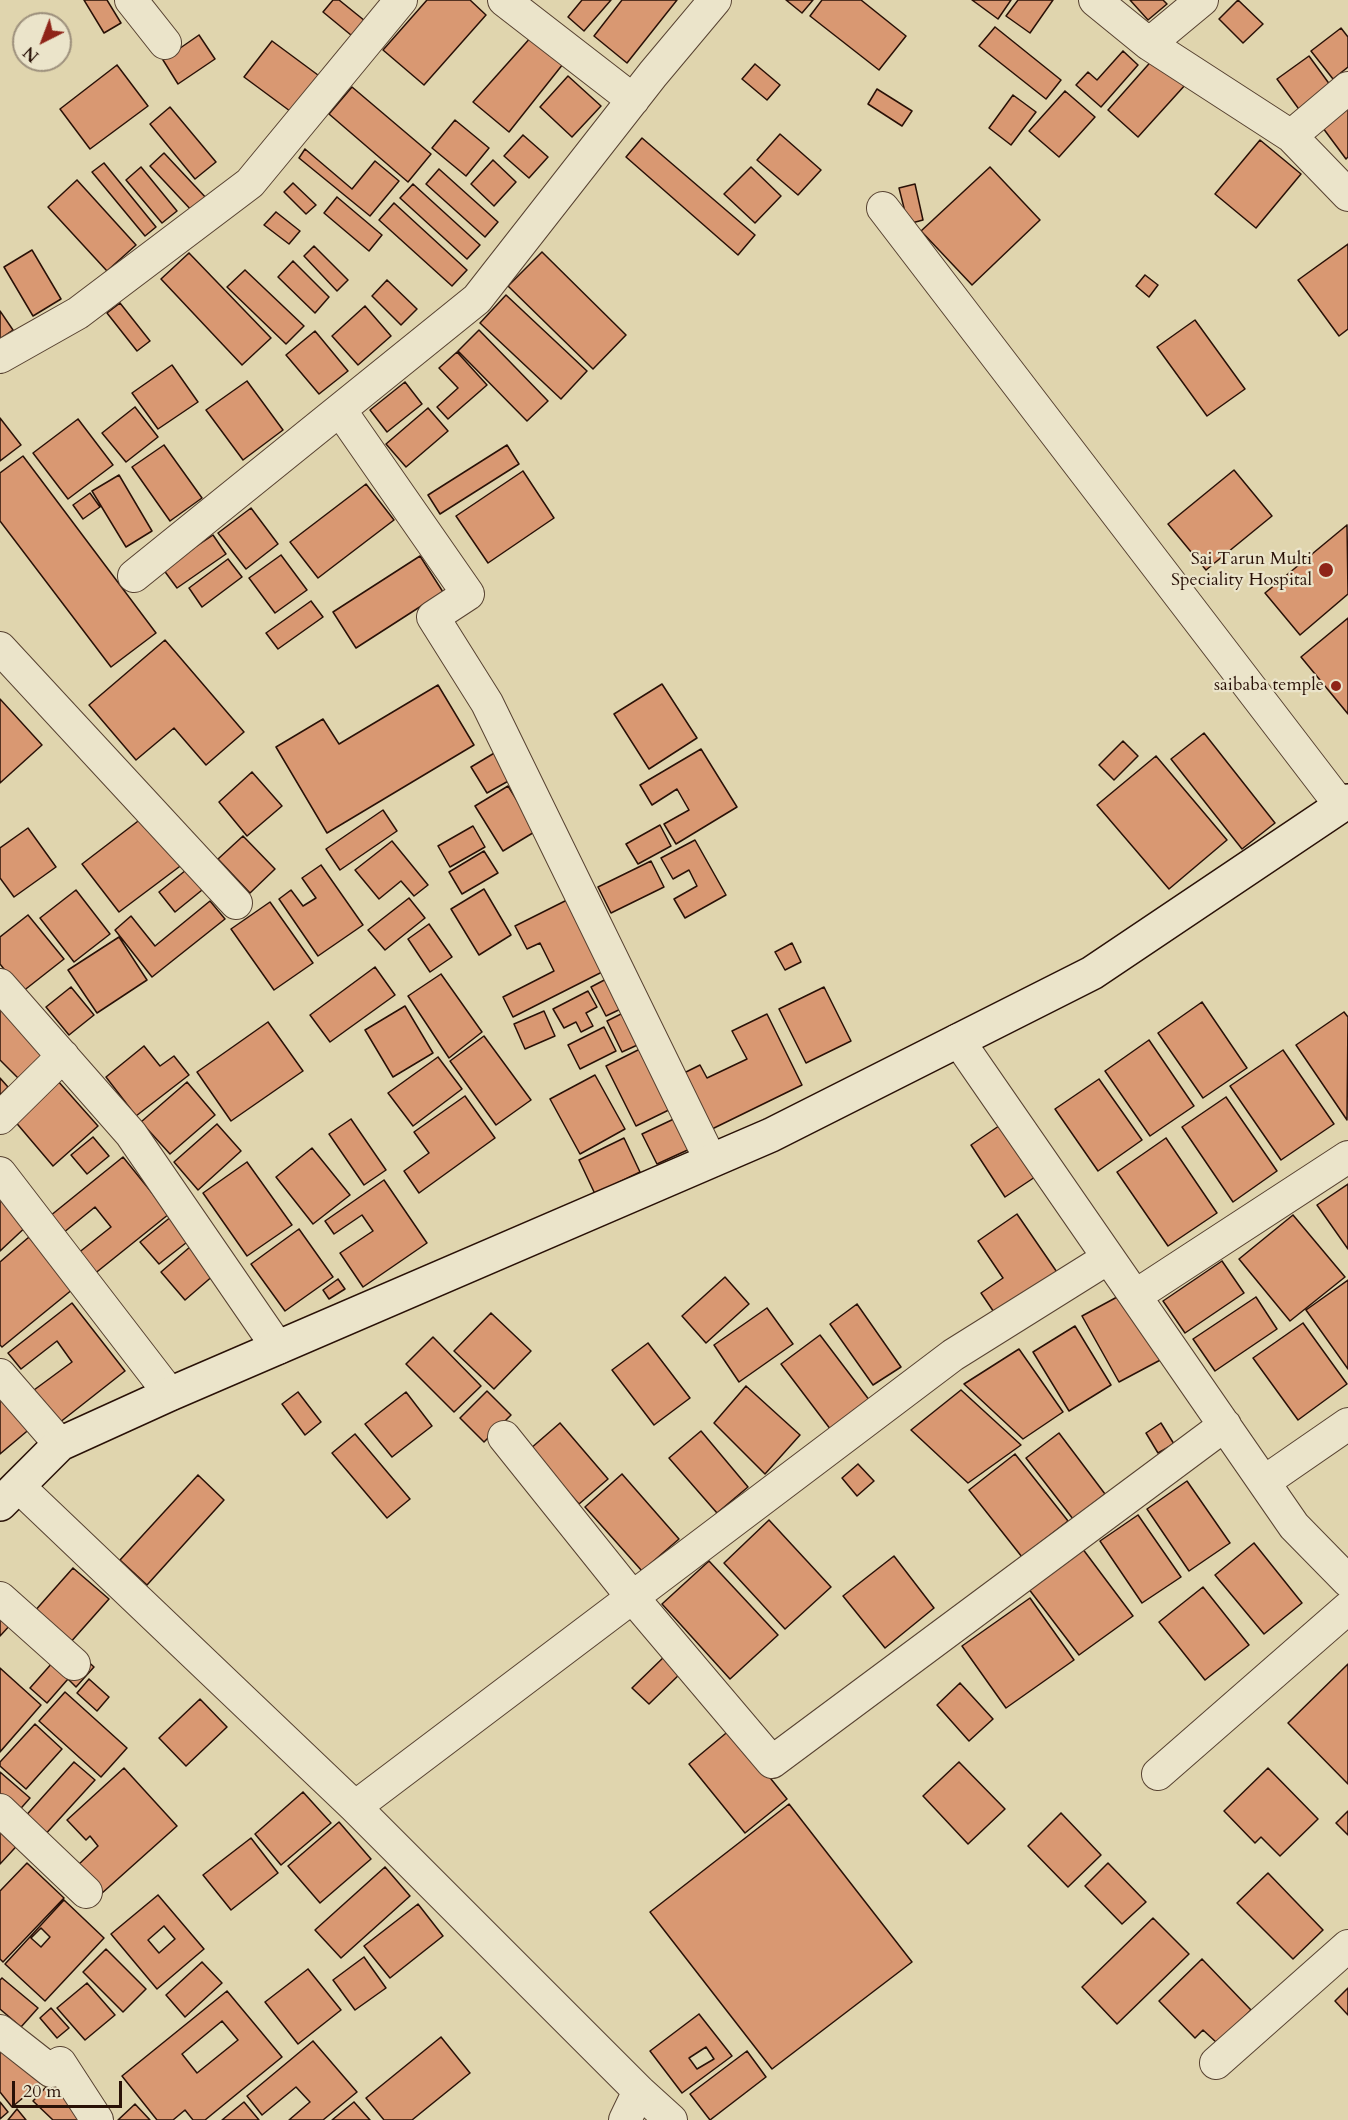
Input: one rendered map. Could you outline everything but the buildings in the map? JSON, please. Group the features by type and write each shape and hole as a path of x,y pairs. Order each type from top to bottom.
{"street":[{"path":"130,0 165,43"},
{"path":"0,357 78,313 250,183 401,0"},
{"path":"504,0 633,100"},
{"path":"134,576 477,299 633,100 715,0"},
{"path":"1095,0 1149,44 1291,136 1348,195"},
{"path":"1149,44 1202,0"},
{"path":"1291,136 1348,88"},
{"path":"671,2120 639,2091 355,1807 9,1495 60,1444 170,1394 771,1135 1092,973 1345,803 883,208"},
{"path":"340,410 468,594 433,617 488,703 711,1161"},
{"path":"0,648 236,903"},
{"path":"0,985 131,1134 278,1348"},
{"path":"958,1040 1294,1526 1348,1581"},
{"path":"0,1118 63,1056"},
{"path":"1135,1296 1348,1157"},
{"path":"0,1173 170,1394"},
{"path":"355,1807 953,1355 1108,1258"},
{"path":"0,1375 60,1444"},
{"path":"1264,1482 1348,1424"},
{"path":"504,1437 633,1598 772,1762 1225,1425"},
{"path":"0,1598 74,1664"},
{"path":"1158,1774 1348,1608"},
{"path":"0,1810 87,1892"},
{"path":"1216,2062 1348,1946"},
{"path":"2,2037 51,2071 60,2064 98,2120"},
{"path":"625,2120 639,2091"}],"place":[{"name":"Sai Tarun Multi Speciality Hospital","path":"1326,570"},
{"name":"saibaba temple","path":"1336,686"}]}
